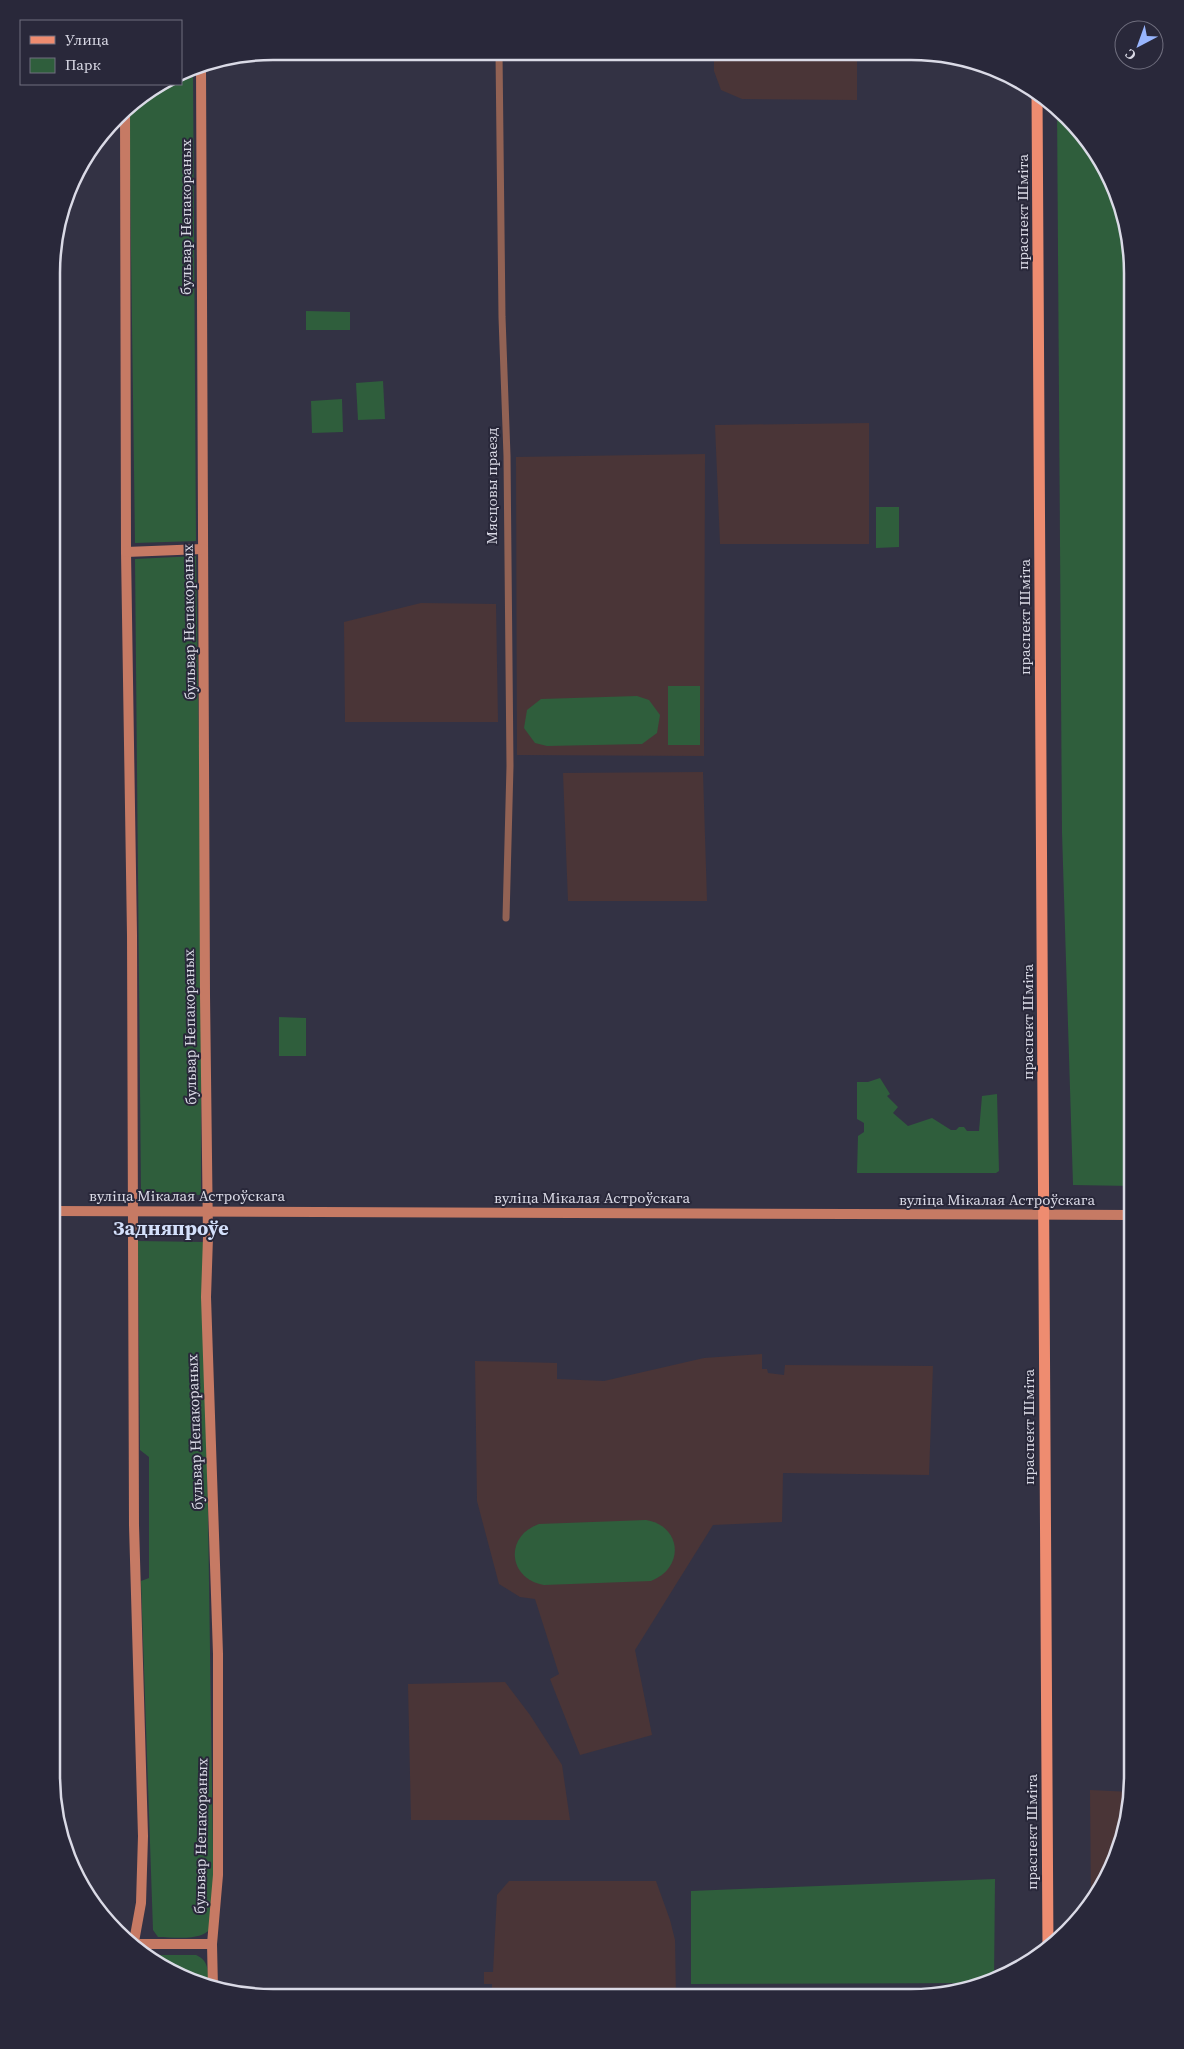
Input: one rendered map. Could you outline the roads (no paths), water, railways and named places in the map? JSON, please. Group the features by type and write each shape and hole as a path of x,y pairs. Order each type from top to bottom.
{"main road":[{"name":"бульвар Непакораных","path":"201,72 208,1212 206,1297 209,1436 218,1654 218,1876 212,1944 213,1981"},
{"name":"праспект Шміта","path":"1037,101 1048,1939"},
{"path":"125,119 126,552 132,935 134,1526 143,1836 141,1902 133,1936"},
{"path":"126,552 203,549"},
{"name":"вуліца Мікалая Астроўскага","path":"60,1211 1124,1215"},
{"path":"141,1943 212,1944"}],"street":[{"name":"Мясцовы праезд","path":"499,60 502,317 507,456 510,766 506,918"}],"district":[{"name":"Задняпроўе","path":"171,1228"}]}
